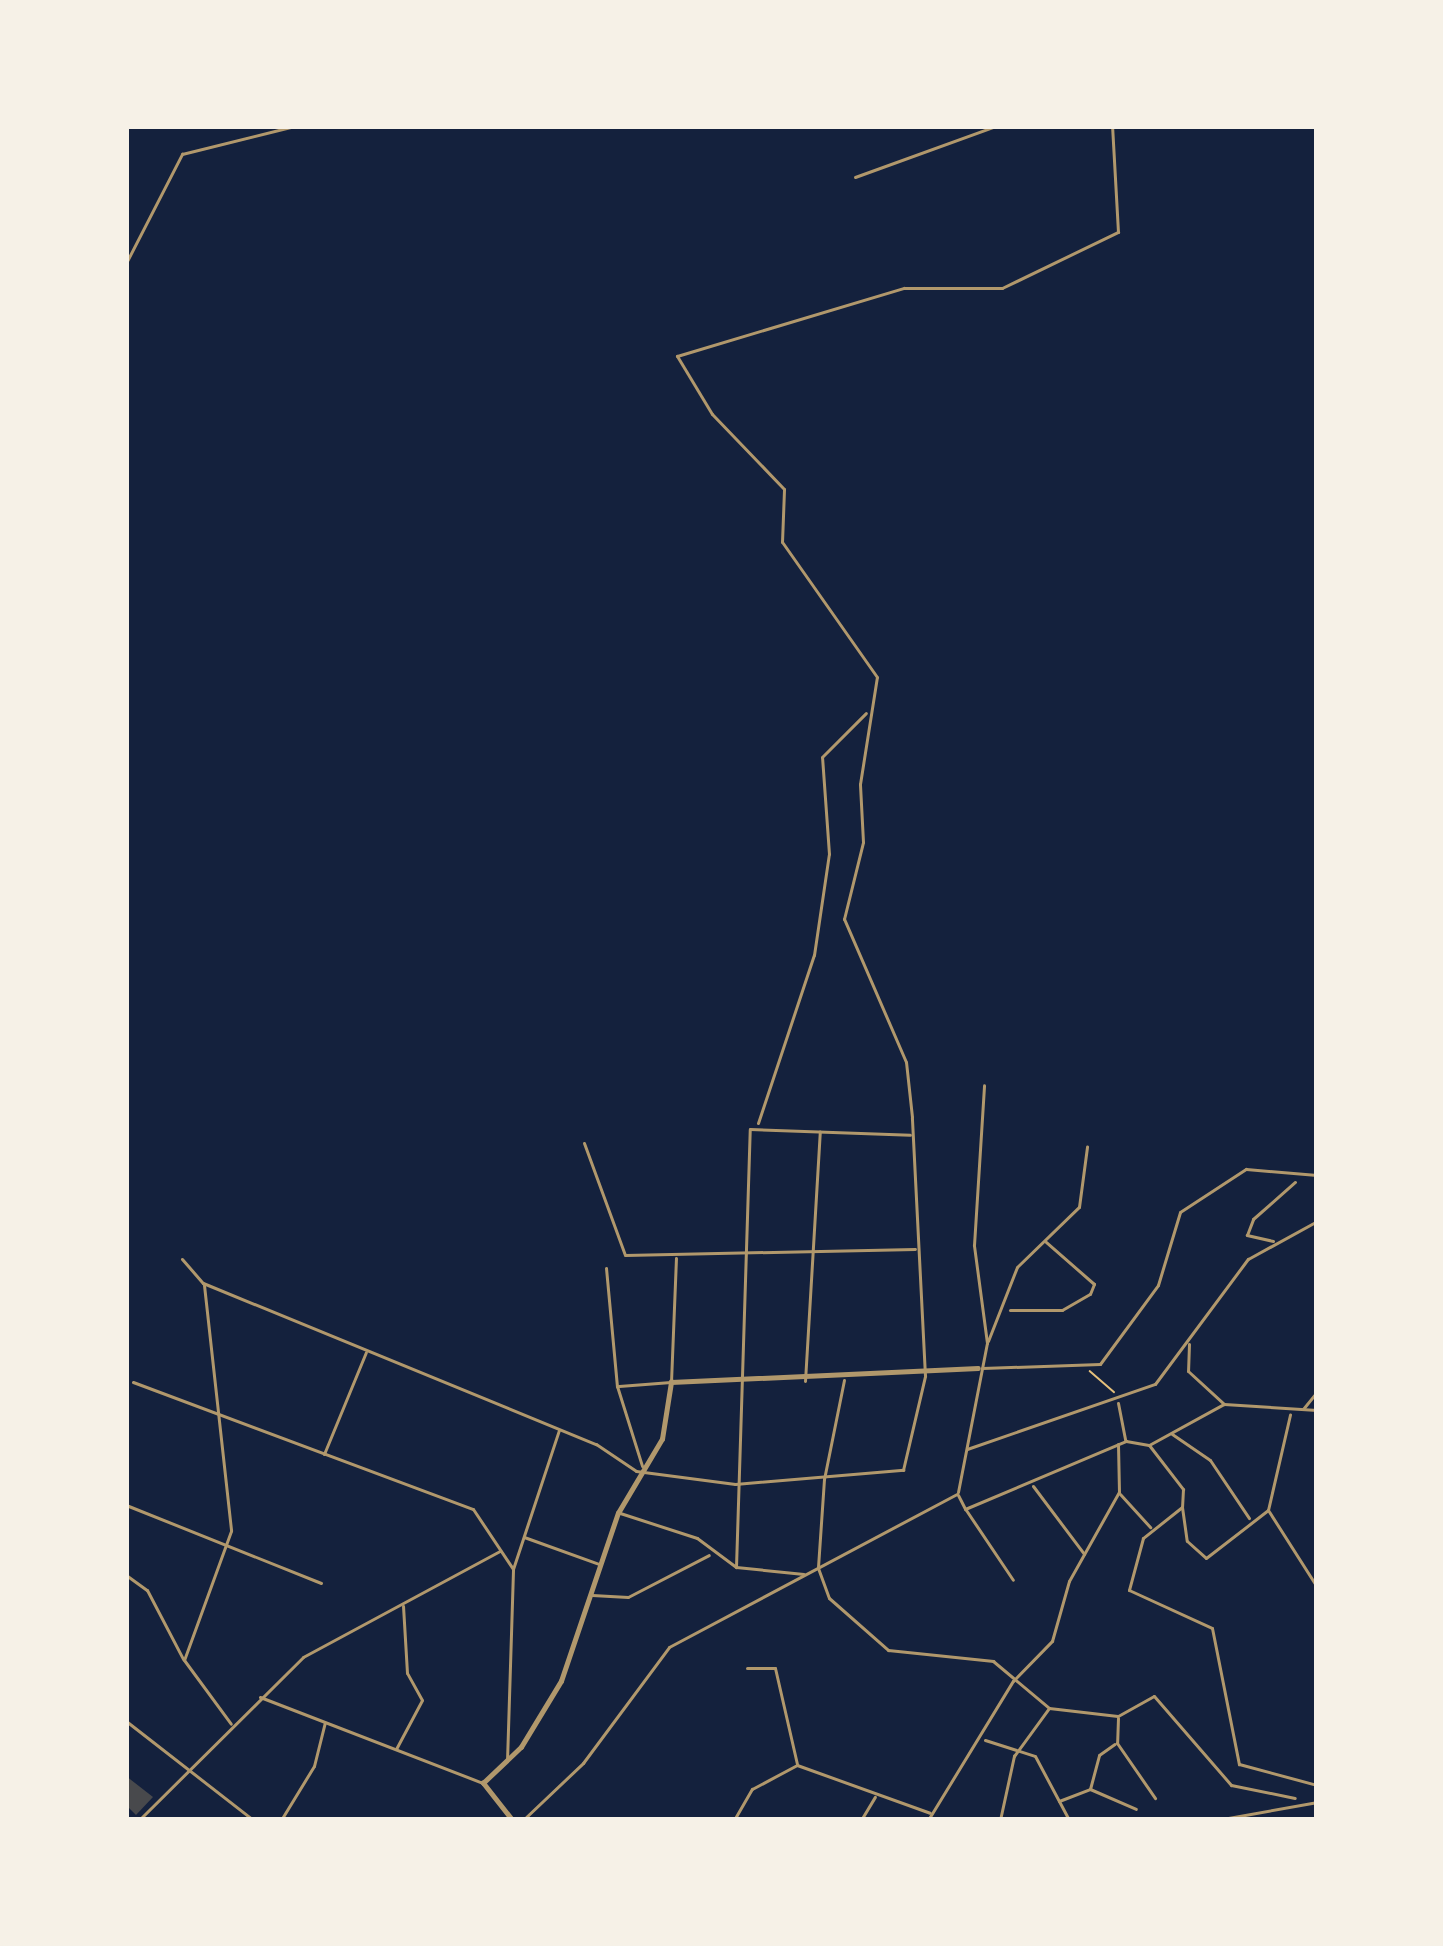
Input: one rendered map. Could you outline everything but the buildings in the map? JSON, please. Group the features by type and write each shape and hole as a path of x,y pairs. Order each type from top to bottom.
{"street":[{"path":"126,262 182,154 294,126"},
{"path":"855,177 996,126"},
{"path":"182,1259 203,1283 559,1428 639,1468 735,1484 903,1470 925,1376 906,1062 844,919 863,842 868,711 877,676 782,542 784,489 712,415 677,356 904,287 1003,287 1118,232 1112,126"},
{"path":"736,1567 735,1484 750,1130 757,1124 814,955 829,854 822,757 868,711"},
{"path":"984,1085 974,1245 987,1343"},
{"path":"757,1124 912,1135"},
{"path":"805,1381 820,1130"},
{"path":"584,1143 625,1255 676,1258 916,1249"},
{"path":"1013,1580 957,1494 978,1368 987,1343 1009,1310 1018,1268 1079,1207 1087,1147"},
{"path":"617,1386 844,1380 978,1368 1100,1364 1158,1285 1166,1242 1195,1200 1246,1169 1298,1180"},
{"path":"1317,1174 1298,1180 1252,1219 1254,1242 1275,1240 1317,1221"},
{"path":"967,1449 1118,1401 1155,1384 1275,1240"},
{"path":"1009,1310 1062,1310 1090,1294 1094,1284 1046,1242"},
{"path":"483,1783 507,1762 561,1681 618,1513 639,1468 662,1439 676,1258"},
{"path":"606,1268 617,1386 639,1468"},
{"path":"184,1660 230,1544 203,1283"},
{"path":"1189,1342 1188,1371 1224,1404 1290,1415 1317,1411"},
{"path":"322,1458 367,1350"},
{"path":"844,1380 824,1479 818,1568 829,1598 888,1650 993,1661 1049,1708 1118,1716 1154,1696 1231,1785 1317,1802"},
{"path":"133,1382 322,1458 485,1515 513,1569"},
{"path":"1302,1410 1317,1391"},
{"path":"1118,1401 1126,1441"},
{"path":"965,1509 1126,1441 1149,1445 1224,1404"},
{"path":"1290,1415 1268,1510 1317,1587"},
{"path":"507,1762 513,1569 559,1428"},
{"path":"1172,1434 1210,1460 1250,1519"},
{"path":"928,1820 983,1741 1013,1681 1052,1641 1085,1556 1119,1492 1118,1444"},
{"path":"1149,1445 1183,1489 1182,1507 1200,1557 1268,1510"},
{"path":"1033,1484 1085,1556"},
{"path":"1119,1492 1151,1528"},
{"path":"523,1820 583,1763 669,1647 957,1494"},
{"path":"126,1505 321,1583"},
{"path":"1182,1507 1151,1528 1124,1580 1212,1628 1226,1663 1232,1754 1258,1773 1317,1785"},
{"path":"618,1513 698,1538 710,1554 736,1567 806,1574"},
{"path":"522,1537 599,1564"},
{"path":"140,1820 253,1700 319,1647 500,1551"},
{"path":"589,1595 628,1597 710,1554"},
{"path":"126,1575 147,1590 184,1660 231,1724"},
{"path":"395,1751 422,1700 406,1673 403,1606"},
{"path":"747,1668 775,1668 797,1766"},
{"path":"253,1700 325,1720 483,1783 512,1820"},
{"path":"1000,1820 1024,1747 1049,1708"},
{"path":"1118,1716 1117,1743 1155,1798"},
{"path":"280,1820 314,1766 325,1720"},
{"path":"126,1721 253,1820"},
{"path":"983,1741 1024,1747 1057,1780 1058,1801 1070,1820"},
{"path":"1090,1789 1099,1755 1117,1743"},
{"path":"734,1820 752,1789 797,1766 932,1813"},
{"path":"1058,1801 1090,1789 1136,1809"},
{"path":"861,1820 876,1795"},
{"path":"1217,1820 1295,1798"}],"path":[{"path":"1083,1368 1109,1379 1118,1401"}]}
